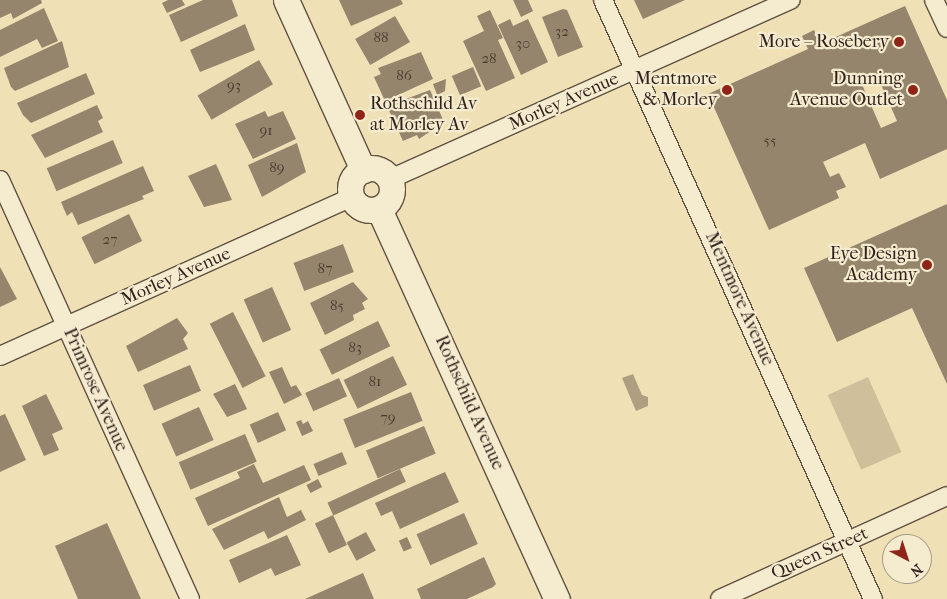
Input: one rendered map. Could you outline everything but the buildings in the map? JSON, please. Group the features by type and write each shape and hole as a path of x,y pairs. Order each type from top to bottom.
{"street":[{"path":"286,0 362,170"},
{"name":"Mentmore Avenue","path":"603,0 873,599"},
{"name":"Morley Avenue","path":"390,179 791,0"},
{"path":"934,0 947,28"},
{"path":"378,169 390,179 392,193 379,208 363,208 352,198 351,185 362,170 378,169"},
{"name":"Primrose Avenue","path":"0,180 190,599"},
{"name":"Morley Avenue","path":"0,356 352,198"},
{"name":"Rothschild Avenue","path":"379,208 557,599"},
{"name":"Queen Street","path":"720,599 947,496"}],"shaded area":[{"path":"633,374 642,395 648,397 648,406 636,411 622,378"},
{"path":"868,377 901,452 861,470 828,395"}],"place":[{"name":"More – Rosebery","path":"899,42"},
{"name":"Mentmore & Morley","path":"727,90"},
{"name":"Dunning Avenue Outlet","path":"913,90"},
{"name":"Rothschild Av at Morley Av","path":"360,115"},
{"name":"Eye Design Academy","path":"927,265"}]}
